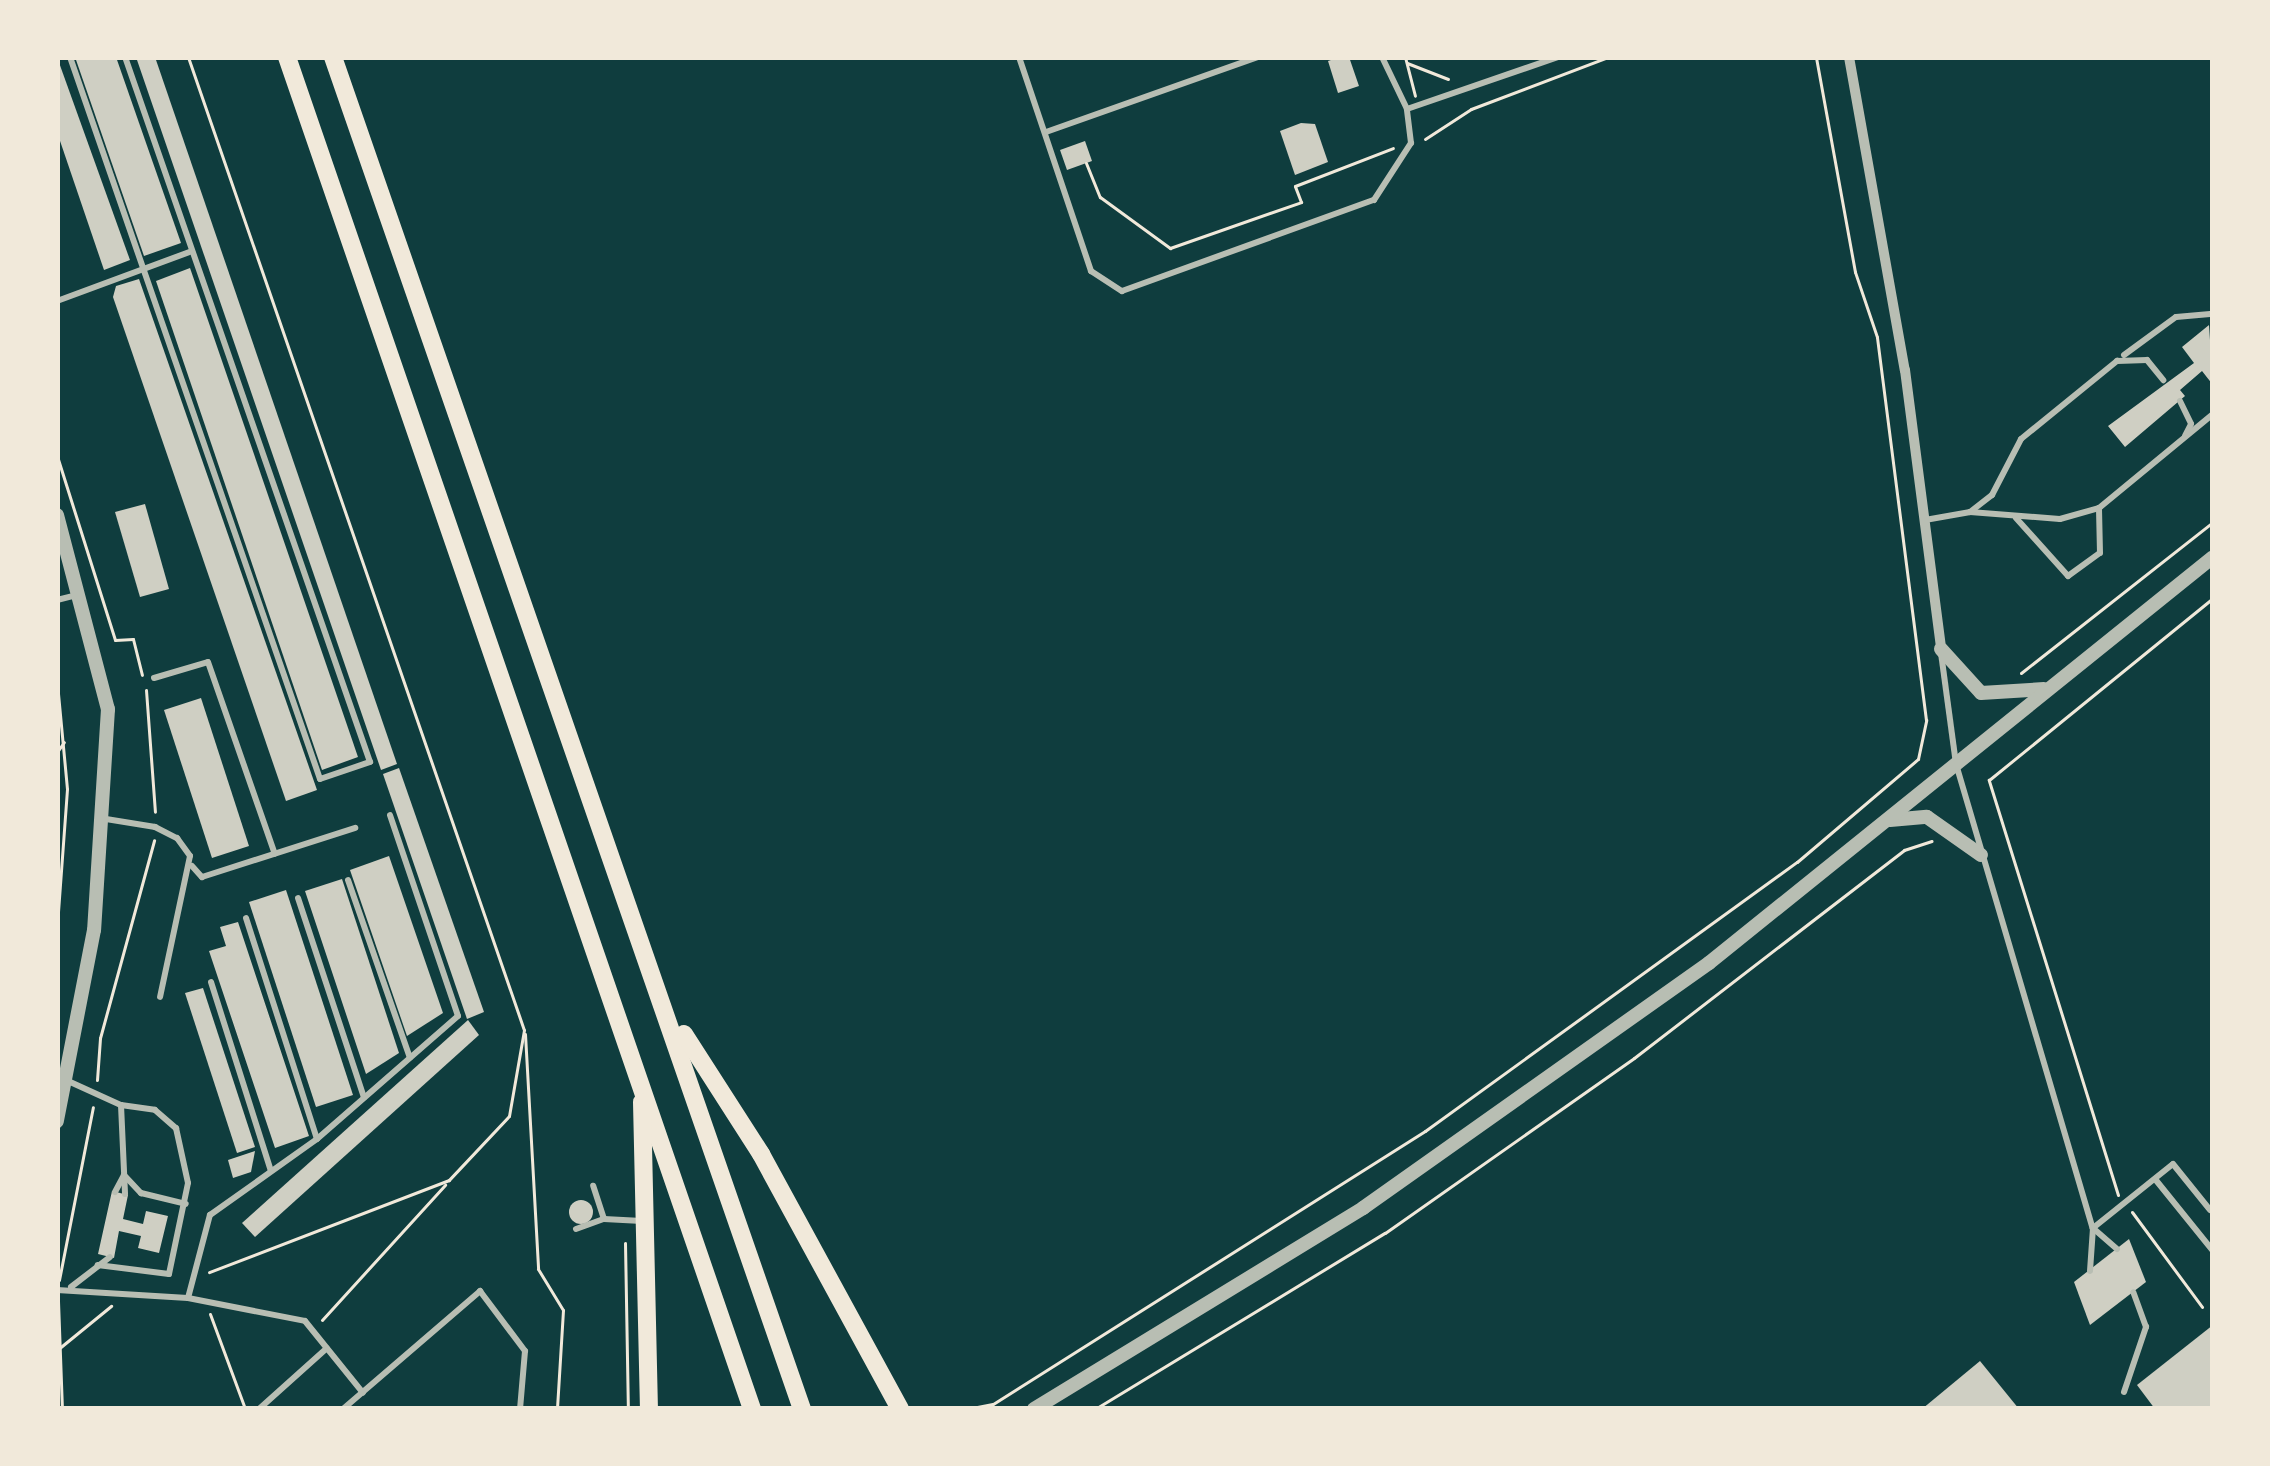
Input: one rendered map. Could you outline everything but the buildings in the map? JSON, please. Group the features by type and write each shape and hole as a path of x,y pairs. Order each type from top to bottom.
{"highway":[{"path":"287,57 752,1409"},
{"path":"333,57 802,1409"},
{"path":"650,962 690,1047 761,1154 900,1409"},
{"path":"641,1080 649,1409"}],"street":[{"path":"1849,57 1925,520 1941,649 1981,693 2049,687"},
{"path":"57,515 82,594 108,710 106,819 57,1121"},
{"path":"1034,1409 1363,1208 1708,963 2213,556"},
{"path":"1885,821 1928,817 1981,855"}],"lane":[{"path":"70,57 320,779 370,762 125,57"},
{"path":"1019,57 1091,271 1122,291 1374,200 1411,142 1407,110 1382,57"},
{"path":"1045,133 1258,57"},
{"path":"1407,110 1558,57"},
{"path":"57,301 192,251"},
{"path":"1970,512 1992,495 2021,439 2176,317 2199,309 2213,314"},
{"path":"2117,361 2146,360 2162,380"},
{"path":"2180,401 2191,424 2183,439"},
{"path":"1925,520 1970,512 2060,519 2098,508 2213,414"},
{"path":"2016,518 2068,576 2100,553 2098,508"},
{"path":"57,600 82,594"},
{"path":"1941,649 1956,764 2092,1228 2090,1271"},
{"path":"154,678 208,662 275,854"},
{"path":"188,1298 210,1215 317,1138 458,1016 390,815"},
{"path":"106,819 154,827 177,838 202,877 355,828"},
{"path":"160,998 192,866"},
{"path":"348,880 410,1058"},
{"path":"298,898 364,1097"},
{"path":"246,918 317,1138"},
{"path":"211,982 271,1171"},
{"path":"61,1078 122,1105 155,1110 176,1128 186,1204 169,1274 98,1265"},
{"path":"122,1105 125,1194"},
{"path":"2092,1228 2174,1164 2210,1210"},
{"path":"115,1192 124,1175"},
{"path":"124,1175 140,1193 186,1204"},
{"path":"2155,1179 2213,1251"},
{"path":"593,1186 604,1219"},
{"path":"576,1229 604,1219 646,1221"},
{"path":"2092,1228 2117,1249"},
{"path":"68,1289 106,1256"},
{"path":"343,1409 480,1291 525,1351 520,1409"},
{"path":"57,1292 188,1298 305,1321 363,1393"},
{"path":"2124,1392 2146,1327 2133,1292"},
{"path":"259,1409 327,1348"}],"path":[{"path":"1425,140 1471,109 1608,57"},
{"path":"967,1409 993,1404 1425,1131 1796,862 1918,758 1926,720 1877,338 1855,272 1816,57"},
{"path":"1406,60 1418,106"},
{"path":"1406,60 1457,83"},
{"path":"1087,164 1100,197 1170,248 1301,202 1295,186 1400,145"},
{"path":"57,456 115,640 133,639 149,704 153,858 134,906"},
{"path":"2008,683 2213,522"},
{"path":"2202,1307 2111,1187 1989,780 2213,598"},
{"path":"57,683 64,740 65,862 57,926"},
{"path":"57,752 64,740"},
{"path":"1095,1409 1385,1233 1634,1058 1904,850 1934,841"},
{"path":"57,870 65,862"},
{"path":"524,1030 538,1269 562,1310 557,1409"},
{"path":"313,1330 449,1180"},
{"path":"625,1219 628,1409"},
{"path":"57,1292 64,1345 62,1409"},
{"path":"57,1350 126,1293"},
{"path":"205,1301 245,1409"}]}
